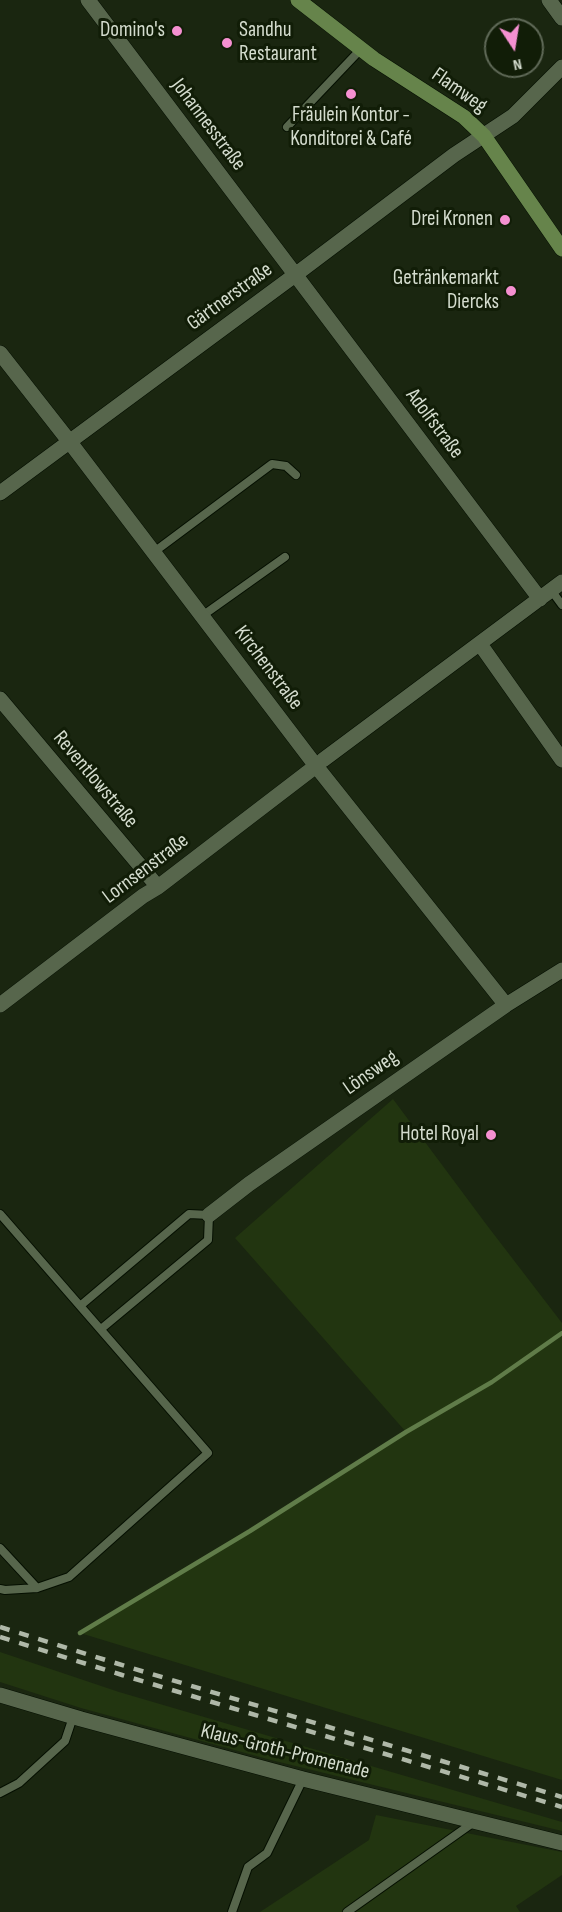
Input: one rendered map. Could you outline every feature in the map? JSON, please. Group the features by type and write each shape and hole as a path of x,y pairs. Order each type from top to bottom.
{"main road":[{"name":"Flamweg","path":"298,0 361,49 464,117 484,136 562,249"}],"street":[{"name":"Johannesstraße","path":"88,0 295,276"},
{"path":"549,0 562,18"},
{"name":"Gärtnerstraße","path":"0,492 525,106 562,66"},
{"name":"Adolfstraße","path":"295,276 551,590"},
{"name":"Kirchenstraße","path":"0,352 202,616 506,1005"},
{"name":"Lornsenstraße","path":"0,1005 551,590"},
{"path":"480,644 562,760"},
{"name":"Reventlowstraße","path":"0,699 158,887"},
{"name":"Lönsweg","path":"208,1215 506,1005 562,970"},
{"name":"Klaus-Groth-Promenade","path":"0,1695 303,1779 562,1843"}],"lane":[{"path":"287,127 361,49"},
{"path":"154,552 272,464 286,466 296,475"},
{"path":"202,616 285,557"},
{"path":"551,590 562,604"},
{"path":"0,1214 208,1453 69,1577 37,1588 0,1589"},
{"path":"80,1306 189,1214 208,1215 208,1240 101,1329"},
{"path":"0,1548 37,1588"},
{"path":"0,1793 19,1783 65,1741 73,1717"},
{"path":"232,1912 248,1867 267,1853 303,1779"},
{"path":"347,1912 476,1821"}],"green space":[{"path":"393,1099 562,1323 562,1780 80,1633 250,1531 406,1432 235,1238"},
{"path":"0,1652 119,1692 562,1822 562,1831 271,1760 81,1708 0,1682"},
{"path":"376,1815 562,1852 562,1875 516,1906 520,1912 260,1912 369,1840"}],"waterway":[{"path":"80,1633 250,1531 406,1432 492,1382 562,1333"}],"railway":[{"path":"0,1627 562,1797"},
{"path":"0,1637 562,1807"}],"place":[{"name":"Domino's","path":"177,31"},
{"name":"Sandhu Restaurant","path":"227,43"},
{"name":"Fräulein Kontor - Konditorei & Café","path":"351,94"},
{"name":"Drei Kronen","path":"505,220"},
{"name":"Getränkemarkt Diercks","path":"511,291"},
{"name":"Hotel Royal","path":"491,1135"}]}
